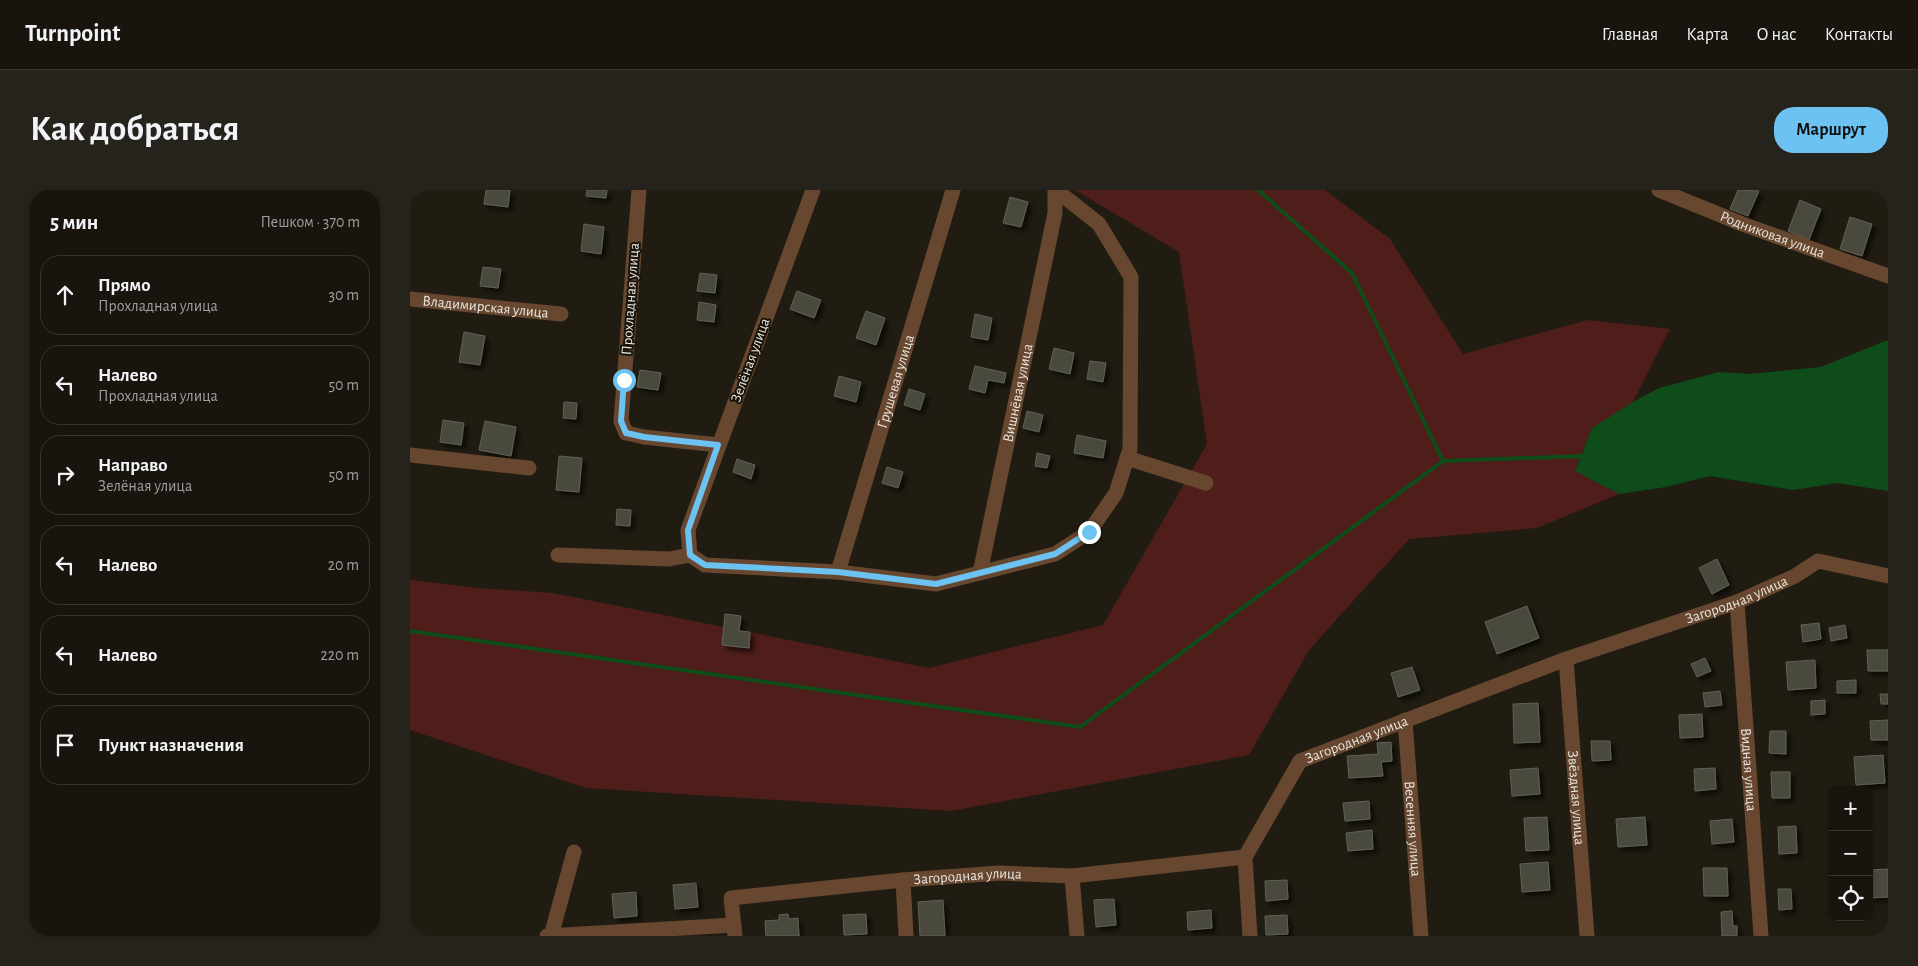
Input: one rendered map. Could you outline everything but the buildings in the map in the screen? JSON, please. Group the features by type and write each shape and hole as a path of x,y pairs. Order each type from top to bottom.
{"street":[{"name":"Прохладная улица","path":"639,190 621,421 626,433 644,437 718,445"},
{"name":"Зелёная улица","path":"690,555 688,530 813,190"},
{"name":"Грушевая улица","path":"838,572 953,190"},
{"path":"558,555 669,559 690,555 705,565 838,572 936,584 1055,554 1089,532 1116,493 1130,449 1131,277 1099,224 1055,190"},
{"name":"Вишнёвая улица","path":"980,573 1055,213 1055,190"},
{"name":"Родниковая улица","path":"1659,190 1745,225 1888,276"},
{"name":"Владимирская улица","path":"410,299 561,314"},
{"path":"410,455 530,468"},
{"path":"1127,458 1206,483"},
{"name":"Загородная улица","path":"734,930 732,898 903,880 1000,873 1072,876 1245,856 1300,761 1566,658 1737,602 1795,576 1818,561 1888,576"},
{"name":"Видная улица","path":"1737,602 1761,936"},
{"name":"Звёздная улица","path":"1566,658 1587,936"},
{"name":"Весенняя улица","path":"1405,720 1420,936"},
{"path":"551,936 574,852"},
{"path":"1245,856 1250,936"},
{"path":"1072,876 1077,936"},
{"path":"903,880 906,936"},
{"path":"547,936 734,930"}],"shaded area":[{"path":"1075,190 1325,190 1390,239 1463,354 1588,320 1670,329 1633,402 1592,428 1575,470 1619,494 1537,528 1409,539 1309,650 1249,755 951,811 586,788 410,730 410,580 478,588 553,593 929,668 1103,625 1207,444 1179,252"},
{"path":"1888,341 1888,491 1837,483 1793,490 1710,476 1666,487 1619,494 1575,471 1592,428 1659,388 1719,372 1750,374 1821,367"}],"waterway":[{"path":"1258,190 1352,273 1443,461"},
{"path":"410,631 1080,727 1443,461 1584,456"}],"route":[{"path":"624,380 621,421 626,433 644,437 718,445 688,530 690,555 705,565 838,572 936,584 1055,554 1089,532"}]}
